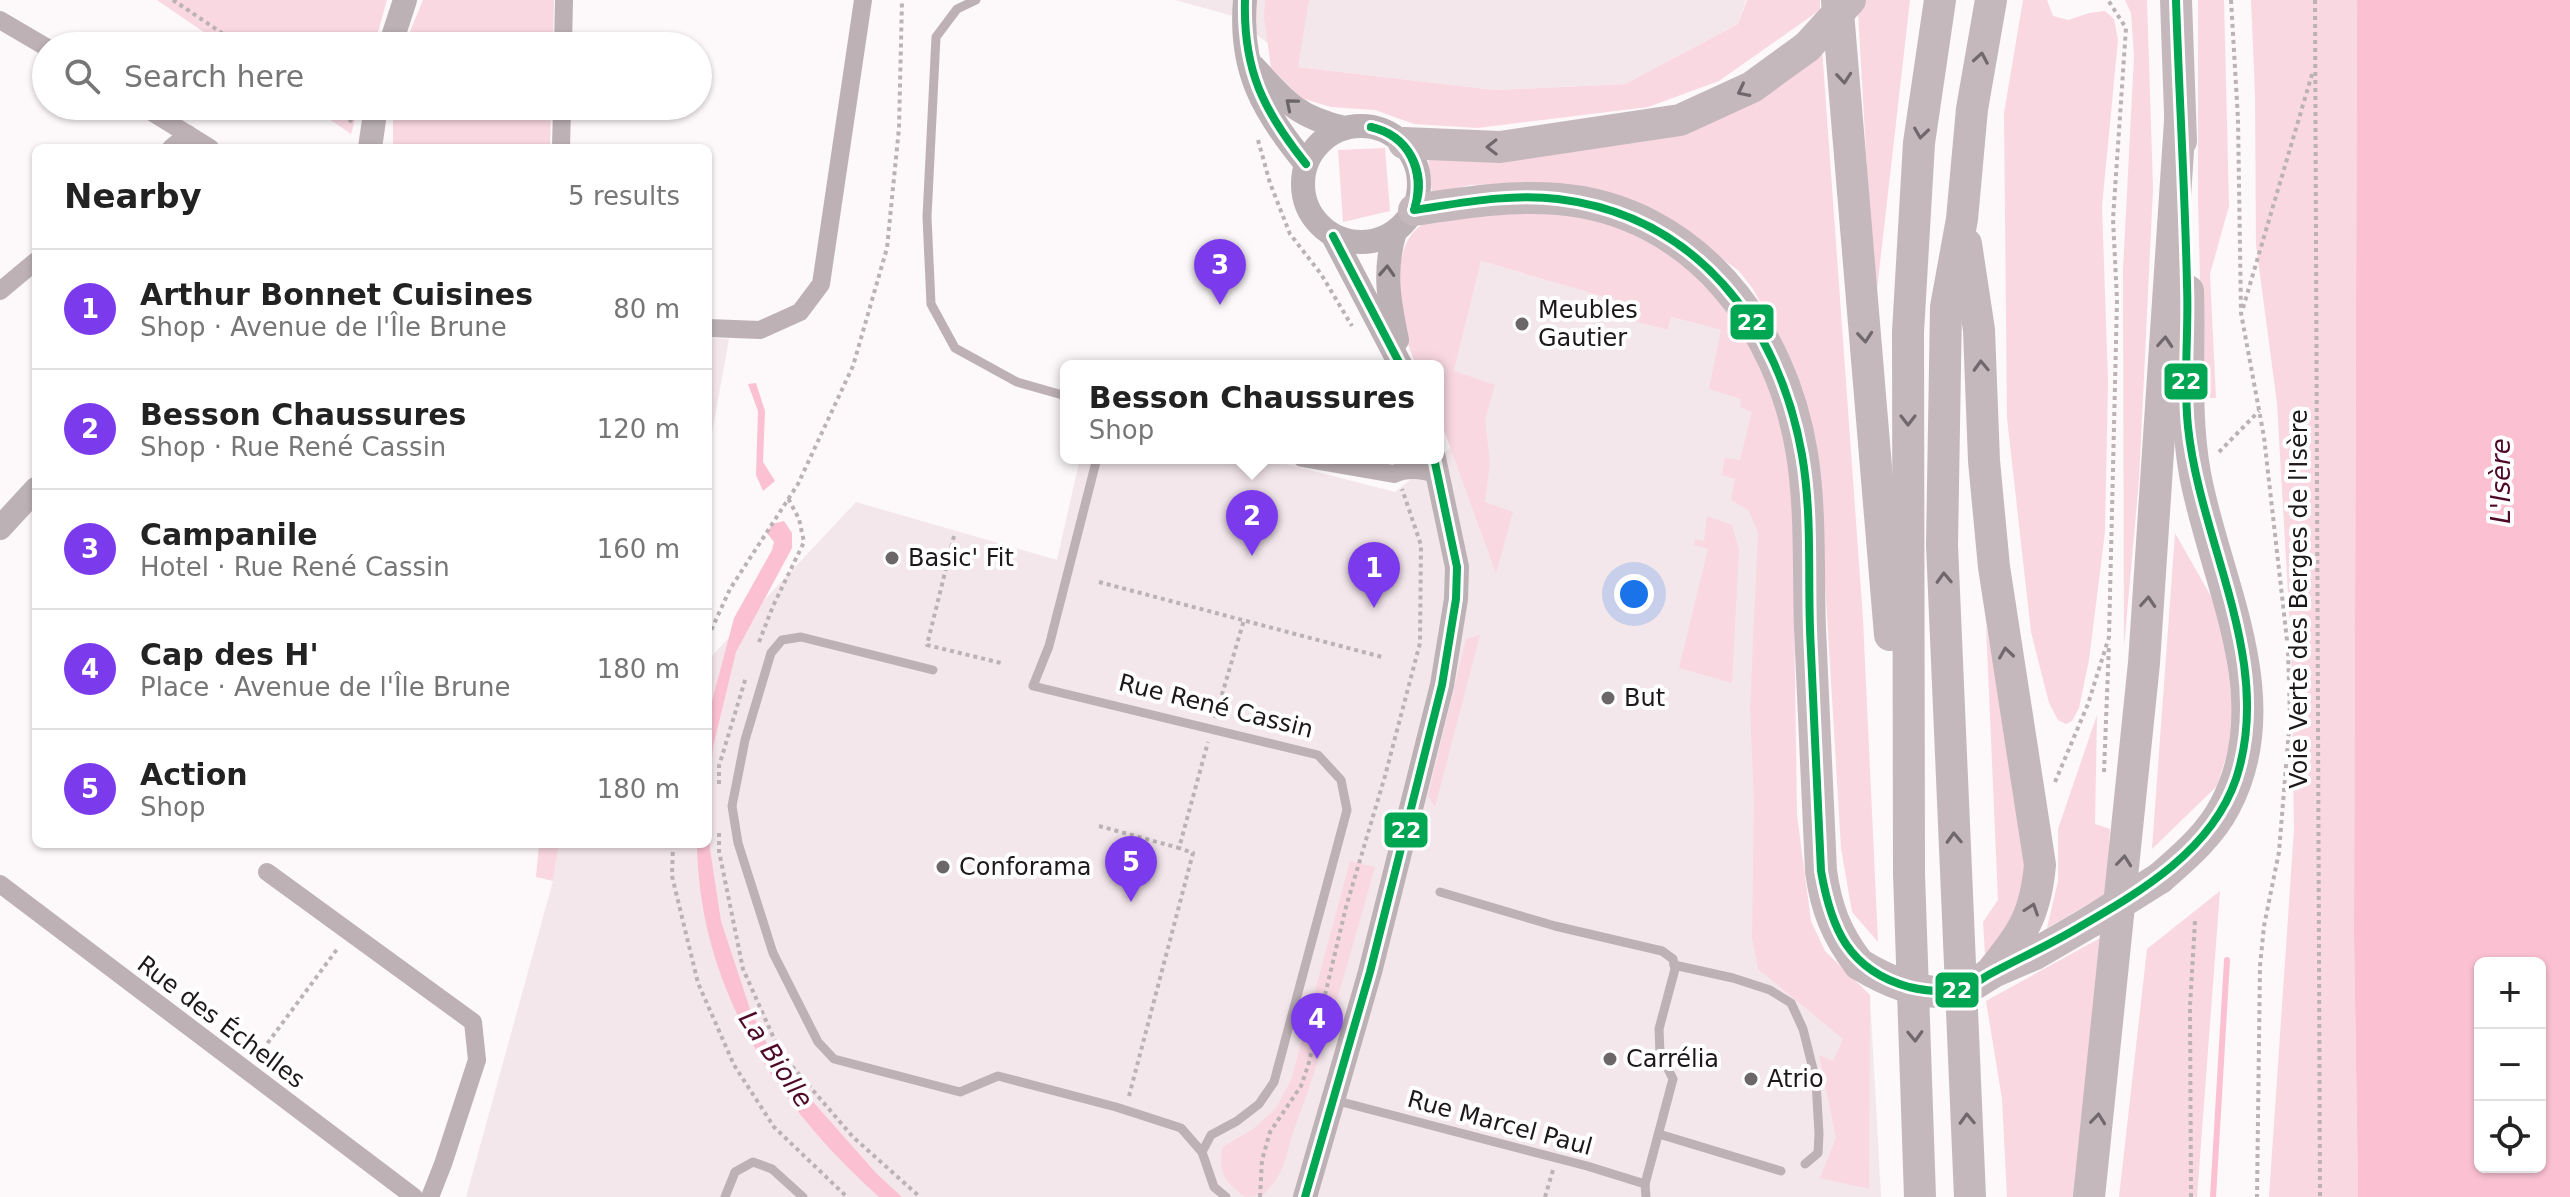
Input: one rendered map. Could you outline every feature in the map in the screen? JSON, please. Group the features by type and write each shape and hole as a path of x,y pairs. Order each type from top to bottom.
{"highway":[{"path":"1837,0 1909,874"},
{"path":"1404,143 1500,147 1680,120 1752,87 1807,47 1850,0"},
{"path":"1920,1197 1909,874 1908,332 1919,143 1940,0"},
{"path":"1970,1197 1942,545 1946,307 1962,219 1972,109 1991,0"},
{"path":"1404,221 1474,200 1558,199 1590,205 1658,230 1693,254 1744,305 1778,368 1802,454 1820,855 1824,897 1830,919 1859,964 1894,983 1933,991 1969,987 2035,954 2160,878 2193,849 2224,808 2239,775 2248,718 2247,684 2195,476 2187,426 2188,306 2176,0"},
{"path":"2089,1197 2144,663 2180,121"},
{"path":"1962,219 1979,330 1984,461 1994,567 2040,865 2035,901 2024,931 1990,974"}],"street":[{"path":"395,32 405,0"},
{"path":"563,32 564,0"},
{"path":"712,328 760,330 800,312 821,284 863,0"},
{"path":"1245,0 1246,45 1259,97 1274,125 1306,164"},
{"path":"0,20 32,39"},
{"path":"1250,63 1292,108 1315,121 1344,128"},
{"path":"165,120 204,144"},
{"path":"371,144 374,120"},
{"path":"561,144 562,120"},
{"path":"1401,360 1386,287 1388,253 1419,193 1419,175 1414,158 1404,143 1376,127 1360,125 1344,128 1321,142 1306,164 1303,189 1310,212 1320,226 1333,236 1365,243 1380,240 1404,221"},
{"path":"176,144 188,134"},
{"path":"1333,236 1399,360"},
{"path":"0,291 32,264"},
{"path":"1305,1197 1370,972 1442,685 1456,599 1457,567 1437,466 1428,471 1403,470 1394,474 1336,464"},
{"path":"1397,464 1403,470"},
{"path":"0,528 32,493"},
{"path":"267,872 473,1022 477,1060 430,1197"},
{"name":"Rue des Échelles","path":"0,884 414,1197"}],"lane":[{"path":"976,0 957,9 936,37 927,217 931,304 955,348 1017,382 1060,394"},
{"name":"Rue René Cassin","path":"1095,464 1049,646 1033,686 1318,755 1341,780 1347,810 1274,1082 1259,1104 1211,1135 1202,1152"},
{"path":"933,670 801,637 782,640 771,653 745,740 732,806 738,843 773,953 818,1042 834,1059 960,1092 998,1076 1116,1107 1181,1128 1202,1152 1214,1187 1226,1197"},
{"path":"1440,892 1555,926 1662,951 1673,959 1675,969 1659,1029 1660,1053 1673,1079 1645,1184 1646,1197"},
{"path":"1674,965 1770,990 1791,1003 1803,1029 1817,1096 1818,1153 1805,1164"},
{"name":"Rue Marcel Paul","path":"1331,1100 1645,1184"},
{"path":"1659,1134 1781,1171"},
{"path":"725,1197 735,1172 753,1162 772,1169 803,1197"}],"path":[{"path":"173,0 220,32"},
{"path":"712,628 730,589 798,484 853,366 887,248 899,128 902,0"},
{"path":"2104,776 2117,300 2113,219 2126,28 2108,0"},
{"path":"2231,0 2238,119 2241,313 2273,504 2287,635 2290,719 2279,852 2264,926 2260,966 2257,1197"},
{"name":"Voie Verte des Berges de l'Isère","path":"2315,0 2320,1197"},
{"path":"2241,313 2315,65"},
{"path":"1258,138 1270,183 1290,234 1321,274 1353,326"},
{"path":"2195,476 2259,411"},
{"path":"1260,1197 1262,1160 1270,1132 1301,1086 1308,1066 1346,907 1420,643 1421,545 1402,493"},
{"path":"757,649 773,606 804,542 799,519 788,498"},
{"path":"954,536 927,645 1001,663"},
{"path":"1099,582 1382,657"},
{"path":"1179,848 1244,620"},
{"path":"2053,786 2088,704 2109,637"},
{"path":"719,794 719,766 746,677"},
{"path":"719,823 719,851 743,969 780,1052 853,1137 920,1197"},
{"path":"1099,826 1193,853 1128,1099"},
{"path":"1354,845 1363,850"},
{"path":"673,848 672,876 698,983 734,1065 774,1127 847,1197"},
{"path":"2191,1197 2190,1006 2195,921"},
{"path":"247,1071 350,932"},
{"path":"1545,1197 1553,1168"}],"shaded area":[{"path":"157,0 387,0 378,32 204,32"},
{"path":"423,0 554,0 553,32 410,32"},
{"path":"1175,0 1746,0 1738,24 1625,84 1494,90 1298,67 1233,16"},
{"path":"1265,0 1309,0 1298,67 1494,90 1625,84 1738,24 1747,0 1820,0 1820,10 1719,81 1648,107 1477,128 1414,124 1375,110 1331,107 1301,98 1271,68 1264,17"},
{"path":"1866,0 1910,0 1875,307 1858,13"},
{"path":"2023,0 2047,0 2053,16 2068,20 2105,11 2114,19 2118,40 2102,206 2108,381 2105,532 2089,660 2079,708 2072,721 2066,724 2058,720 2049,703 2031,632 2007,418 2004,113"},
{"path":"2125,0 2147,0 2153,189 2139,480 2124,647 2123,270 2134,57 2131,13"},
{"path":"2198,0 2224,0 2229,206 2210,274 2216,398 2203,398 2198,200"},
{"path":"2251,0 2357,0 2354,933 2358,1197 2269,1197 2294,829 2291,646 2277,403 2256,245"},
{"path":"1822,48 1863,619 1878,942 1852,912 1841,848 1821,515 1805,414 1789,355 1753,289 1738,270 1653,210 1534,183 1470,185 1432,194 1428,156 1593,147"},
{"path":"330,120 355,120 351,134"},
{"path":"393,120 551,120 550,144 393,144"},
{"path":"1385,148 1390,211 1343,222 1338,150"},
{"path":"1470,213 1585,214 1626,229 1668,251 1722,295 1777,397 1792,470 1797,815 1811,921 1825,951 1870,995 1869,1189 1820,1178 1836,1138 1819,1055 1833,1061 1843,1039 1758,969 1752,938 1754,802 1750,708 1758,532 1748,510 1731,500 1735,479 1722,475 1725,458 1740,460 1752,412 1740,407 1741,399 1709,389 1721,330 1671,317 1667,330 1622,318 1626,303 1481,261 1454,371 1495,385 1485,420 1490,463 1485,502 1513,512 1496,573 1444,430 1444,360 1414,360 1402,318 1399,280 1405,246 1412,234 1424,224 1447,216"},
{"path":"1481,261 1627,303 1623,318 1666,330 1670,317 1722,330 1767,440 1758,969 1870,995 1881,1197 466,1197 553,881 558,848 712,848 712,656 856,502 1057,560 1079,464 1285,464 1395,492 1430,464 1444,464 1444,453 1485,420 1454,371"},
{"path":"712,338 729,339 712,433"},
{"path":"1707,516 1732,525 1739,550 1732,683 1679,668 1708,549 1694,545 1695,539 1704,541"},
{"path":"2175,533 2221,614 2235,728 2217,786 2152,849"},
{"path":"1986,625 2023,824 2028,883 2006,937 1985,955 1983,922 1998,900"},
{"path":"1480,635 1435,807 1428,796 1466,639"},
{"path":"2097,715 2095,824 2110,829 2106,894 2047,928 2058,881 2058,829"},
{"path":"539,848 558,848 553,881 536,877"},
{"path":"1350,861 1375,867 1327,1032 1281,1172 1263,1195 1245,1197 1224,1176 1221,1163 1223,1147 1253,1129 1276,1108 1291,1080"},
{"path":"2220,891 2197,1197 2119,1197 2147,949"},
{"path":"2102,937 2074,1197 2007,1197 2002,1099 1986,1001"}],"water":[{"name":"L'Isère","path":"2357,0 2570,0 2570,1197 2358,1197 2354,933"},
{"path":"756,383 765,411 763,462 775,481 763,491 756,475 758,411 748,384"},
{"path":"784,521 792,533 792,548 736,652 712,758 712,701 734,618 772,550 774,542 767,533 772,524"},
{"path":"697,848 710,848 721,921 750,1009 774,1058 877,1174 902,1197 879,1197 807,1123 777,1083 750,1040 728,994 712,947 701,896"}],"waterway":[{"path":"2213,1197 2227,960"}],"transit line":[{"name":"22","path":"1245,0 1248,48 1259,88 1278,125 1306,164"},
{"name":"22","path":"1414,210 1522,197 1558,199 1607,210 1651,228 1690,253 1723,284 1751,321 1774,362 1791,407 1805,476 1821,871 1830,911 1846,944 1871,970 1909,987 1942,991 1962,989 2076,929 2124,901 2170,868 2191,849 2224,805 2236,779 2246,735 2247,691 2241,646 2195,471 2188,427 2186,249 2176,0"},
{"name":"22","path":"1371,127 1395,138 1412,157 1419,181 1415,207"},
{"name":"22","path":"1371,127 1396,139 1411,157 1417,180 1415,207"},
{"name":"22","path":"1333,236 1398,360"},
{"name":"22","path":"1305,1197 1370,972 1442,685 1456,599 1457,567 1435,464"}],"place":[{"name":"Campanile","path":"1220,305"},
{"name":"Meubles Gautier","path":"1522,324"},
{"name":"Besson Chaussures","path":"1252,556"},
{"name":"Basic' Fit","path":"892,558"},
{"name":"Arthur Bonnet Cuisines","path":"1374,608"},
{"name":"But","path":"1608,698"},
{"name":"Conforama","path":"943,867"},
{"name":"Action","path":"1131,902"},
{"name":"Cap des H'","path":"1317,1059"},
{"name":"Carrélia","path":"1610,1059"},
{"name":"Atrio","path":"1751,1079"}],"water label":[{"name":"La Biolle","path":"776,1059"}]}
